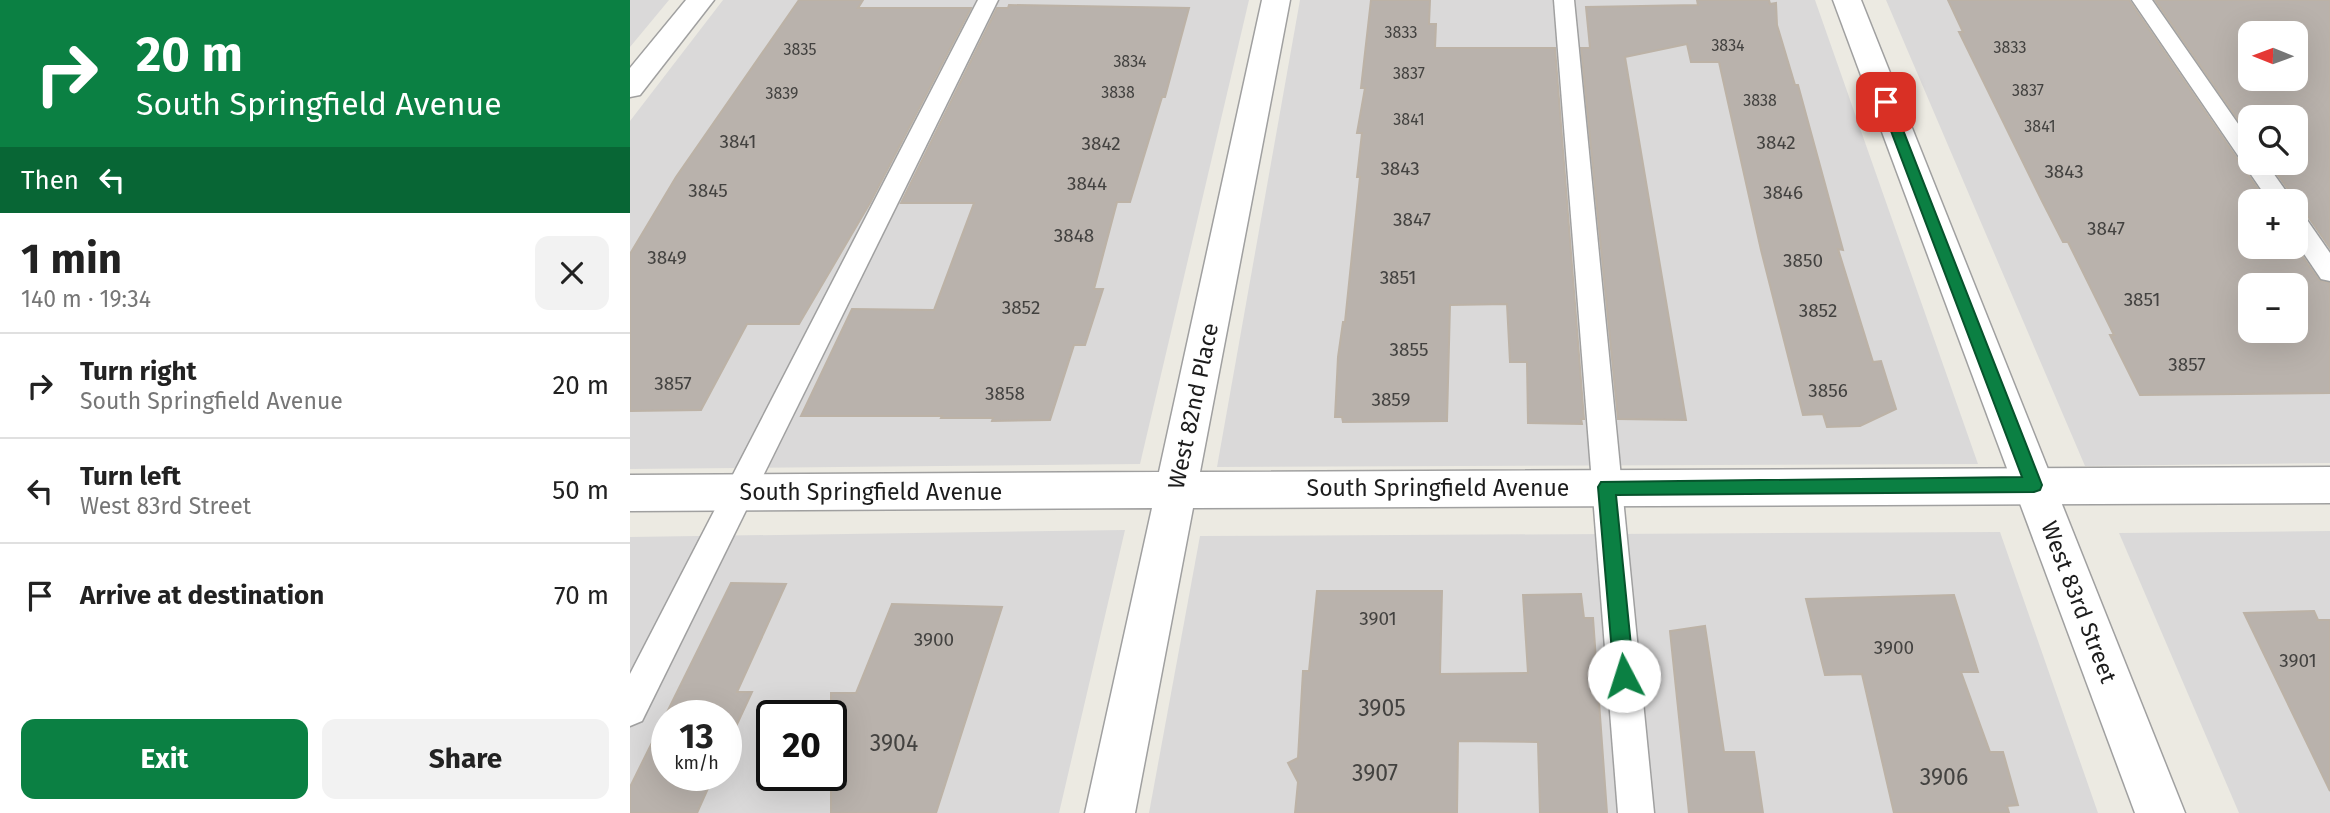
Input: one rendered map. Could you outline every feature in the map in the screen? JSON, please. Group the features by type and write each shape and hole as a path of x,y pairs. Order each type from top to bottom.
{"street":[{"path":"630,88 700,0"},
{"name":"West 82nd Place","path":"1110,813 1276,0"},
{"name":"West 83rd Street","path":"1847,0 2160,813"},
{"name":"South Springfield Avenue","path":"630,493 2330,485"}],"lane":[{"path":"630,709 988,0"},
{"path":"1564,0 1636,813"},
{"path":"2142,0 2238,140"},
{"path":"2308,240 2330,272"}],"shaded area":[{"path":"630,0 669,0 630,47"},
{"path":"723,0 1249,0 1140,464 630,469 630,121"},
{"path":"1300,0 1815,0 1978,464 1217,467"},
{"path":"1886,0 2330,0 2330,463 2085,466"},
{"path":"1125,530 1059,813 630,813 630,537"},
{"path":"2330,531 2330,813 2239,813 2119,533"},
{"path":"2000,532 2098,813 1149,813 1200,536"}],"building":[{"path":"799,0 863,0 858,8 971,8 870,203 799,324 747,324 701,410 630,411 630,254 676,177"},
{"path":"1371,0 1430,0 1429,24 1436,24 1435,48 1555,48 1584,419 1581,419 1582,424 1528,423 1527,362 1510,362 1507,304 1450,305 1447,421 1343,422 1342,417 1335,417 1338,357 1345,322 1360,177 1357,177 1362,133 1357,133 1365,88 1361,88"},
{"path":"1697,0 1769,0 1770,4 1776,3 1777,25 1795,85 1798,85 1843,250 1838,249 1873,362 1881,361 1896,409 1860,426 1827,427 1823,414 1803,415 1761,250 1719,62 1691,62 1687,44 1625,57 1686,420 1618,419 1581,48 1590,48 1586,7 1698,5"},
{"path":"1948,0 2129,0 2238,160 2238,175 2248,175 2258,189 2238,189 2238,259 2304,259 2319,280 2330,283 2330,393 2140,395 2068,242 2063,242 1959,32 1963,32"},
{"path":"2155,0 2330,0 2330,248 2308,216 2308,189 2288,189 2278,175 2308,175 2308,105 2238,105 2238,120"},
{"path":"1009,5 1189,8 1165,97 1162,97 1130,202 1117,202 1094,289 1103,289 1085,345 1074,345 1050,420 992,421 993,418 941,418 942,416 801,416 852,309 934,310 974,203 901,203 997,8 1008,8"},
{"path":"731,583 786,584 737,692 752,692 742,714 742,700 673,700"},
{"path":"1317,591 1442,591 1440,674 1528,673 1523,595 1581,594 1584,618 1593,618 1607,813 1540,813 1538,742 1458,741 1457,813 1295,813 1298,782 1288,763 1298,758 1303,671 1309,671"},
{"path":"1954,595 1978,672 1961,672 1990,752 2003,752 2018,805 2007,806 2009,813 1894,813 1862,674 1825,675 1806,599"},
{"path":"892,604 1002,607 936,813 831,813 831,791 847,791 847,700 831,700 831,693 856,693"},
{"path":"2314,611 2318,620 2330,620 2330,791 2244,613"},
{"path":"1705,626 1724,752 1754,752 1763,813 1689,813 1670,631"},
{"path":"651,745 651,791 707,791 697,813 630,813 630,787"}],"route":[{"path":"1624,676 1607,487 2034,485 1886,102"}]}
